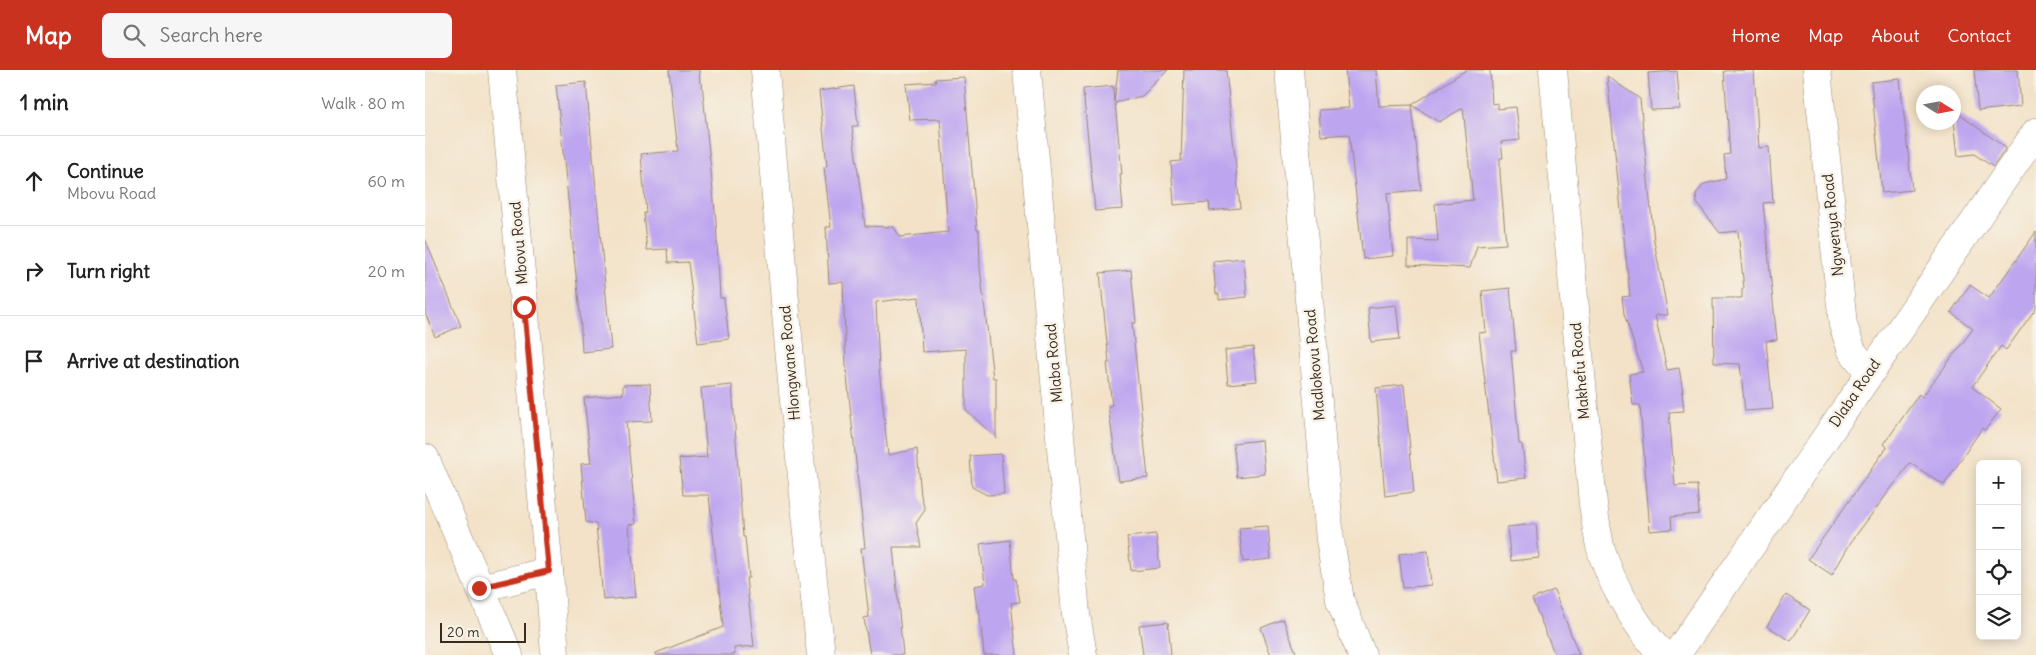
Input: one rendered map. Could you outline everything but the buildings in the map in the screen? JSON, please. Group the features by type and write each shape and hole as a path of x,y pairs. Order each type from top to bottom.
{"street":[{"name":"Mbovu Road","path":"502,70 549,571 555,655"},
{"name":"Hlongwane Road","path":"765,70 791,372 821,655"},
{"name":"Mlaba Road","path":"1027,70 1076,614 1083,655"},
{"name":"Madlokovu Road","path":"1289,70 1330,540 1340,600 1362,655"},
{"name":"Makhefu Road","path":"1553,70 1593,504 1601,547 1614,581 1645,636 1663,655"},
{"name":"Ngwenya Road","path":"1817,70 1843,325 1852,351 1869,372"},
{"name":"Dlaba Road","path":"1676,655 2036,132"},
{"path":"425,458 509,655"},
{"path":"479,588 549,571"}],"route":[{"path":"479,588 549,571 524,307"}]}
